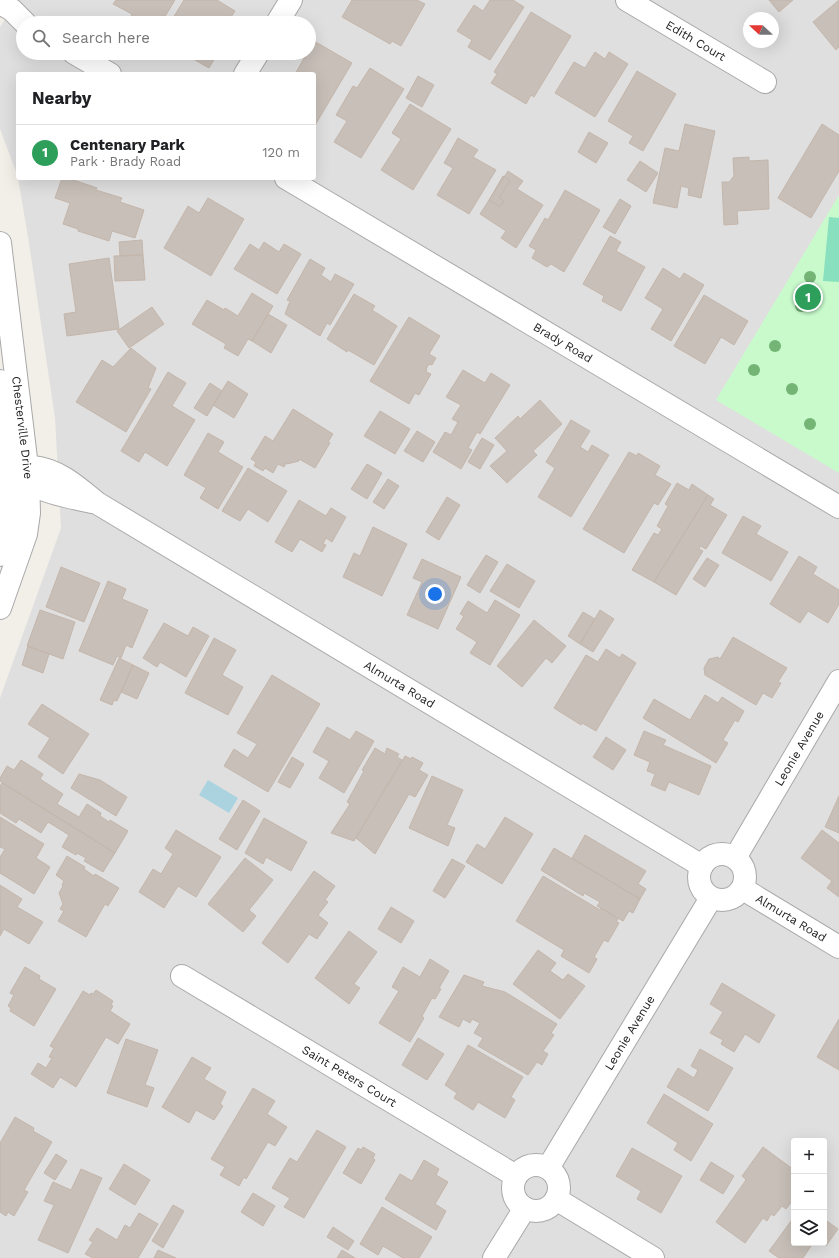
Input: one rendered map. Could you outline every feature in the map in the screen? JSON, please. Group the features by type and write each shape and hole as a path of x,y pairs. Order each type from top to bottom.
{"street":[{"path":"281,16 291,0"},
{"name":"Edith Court","path":"627,0 765,82"},
{"path":"0,3 12,10 17,16"},
{"path":"0,22 16,23"},
{"path":"86,60 107,72"},
{"path":"246,72 254,60"},
{"name":"Brady Road","path":"289,180 839,507"},
{"name":"Chesterville Drive","path":"0,243 4,335 22,475 29,513 26,534 0,608"},
{"name":"Chesterville Drive","path":"0,381 5,424 22,475 8,516 0,555"},
{"name":"Almurta Road","path":"22,475 32,467 46,470 75,485 97,503 702,866"},
{"name":"Leonie Avenue","path":"735,858 839,681"},
{"path":"720,854 735,858 744,868 745,883 738,895 732,899 725,901 711,898 705,893 699,880 702,866 707,860 720,854"},
{"name":"Almurta Road","path":"742,889 839,947"},
{"name":"Leonie Avenue","path":"548,1168 711,898"},
{"name":"Saint Peters Court","path":"182,976 516,1176"},
{"path":"534,1164 548,1168 558,1179 559,1193 556,1200 545,1209 538,1211 525,1208 519,1203 513,1190 516,1176 521,1170 534,1164"},
{"path":"556,1200 653,1258"},
{"path":"494,1258 525,1208"}],"shaded area":[{"path":"17,0 839,0 839,1258 0,1258 0,698 61,528 55,418 18,180 316,180 316,72 16,72 16,172 0,129 0,27"}],"green space":[{"path":"839,195 839,473 716,400"},
{"path":"829,217 839,218 839,282 823,281"}],"water":[{"path":"208,780 238,798 229,813 199,795"}],"building":[{"path":"116,0 175,0 165,16 131,16 132,14 113,4"},
{"path":"184,0 217,0 235,11 232,16 174,16"},
{"path":"352,0 417,0 425,4 401,46 392,41 390,44 342,17"},
{"path":"490,0 513,0 524,7 490,60 468,47 472,40 457,31 474,5 483,11"},
{"path":"769,0 793,0 779,12"},
{"path":"839,0 839,47 836,50 813,22"},
{"path":"531,12 571,36 534,97 531,95 526,104 491,83 497,74 494,72"},
{"path":"316,42 352,63 316,124 316,72 296,72 303,60 316,60"},
{"path":"595,52 605,59 609,52 628,64 595,117 555,93 574,62 585,68"},
{"path":"195,60 214,60 209,68"},
{"path":"370,68 404,89 361,158 334,142 347,121 336,115 353,86 357,88"},
{"path":"637,71 676,94 643,151 629,143 633,136 608,121"},
{"path":"418,76 434,85 422,107 406,98"},
{"path":"410,104 451,129 413,190 381,170 401,139 392,133"},
{"path":"685,124 715,131 701,198 688,195 689,188 681,186 677,208 653,203 665,148 679,151"},
{"path":"822,124 839,135 839,171 811,218 778,198"},
{"path":"589,132 608,143 596,163 578,152"},
{"path":"458,138 478,150 473,157 496,170 469,214 437,195 453,168 444,163"},
{"path":"749,157 749,161 768,160 769,209 737,211 738,224 724,225 722,182 729,182 734,176 733,158"},
{"path":"640,161 658,173 646,192 627,180"},
{"path":"508,171 523,181 517,189 543,205 516,248 501,238 506,231 480,214"},
{"path":"503,176 510,180 499,198 504,201 500,207 489,200"},
{"path":"61,180 74,180 97,188 96,190 122,198 120,202 144,210 135,238 112,231 109,241 78,231 78,229 63,224 70,203 55,198"},
{"path":"565,190 600,210 564,272 551,264 547,267 532,258 536,250 529,246 545,218 548,220"},
{"path":"208,198 244,219 211,276 164,248 188,206 199,213"},
{"path":"620,199 631,206 615,234 603,227"},
{"path":"610,236 621,242 616,251 645,267 621,311 602,301 604,296 583,284"},
{"path":"142,240 143,255 120,256 119,242"},
{"path":"264,242 279,252 284,244 301,254 277,294 234,269 250,244 259,250"},
{"path":"143,255 145,280 115,281 114,256"},
{"path":"109,258 119,329 67,336 64,314 76,312 69,264"},
{"path":"310,259 325,268 321,275 331,282 335,274 354,284 330,325 327,323 320,336 285,314 290,301 287,300"},
{"path":"663,268 680,279 684,273 704,285 671,341 651,329 663,309 645,298"},
{"path":"252,293 273,306 252,341 248,339 238,356 224,348 226,344 192,324 207,300 238,316"},
{"path":"354,294 375,306 372,310 397,326 374,365 348,350 347,352 327,339"},
{"path":"704,295 748,321 734,345 721,337 705,364 674,346"},
{"path":"152,307 164,324 129,348 117,331"},
{"path":"268,314 287,325 271,353 252,341"},
{"path":"409,317 440,336 429,354 436,358 432,365 429,364 426,369 426,372 431,374 419,395 415,393 409,404 370,381"},
{"path":"131,348 156,368 148,388 151,389 126,432 76,402 102,360 113,367"},
{"path":"463,370 485,383 491,373 510,385 480,434 477,432 468,448 472,450 461,469 433,452 445,432 451,435 458,422 452,419 461,405 446,397"},
{"path":"168,372 186,383 172,406 195,420 167,466 145,452 139,462 121,451"},
{"path":"228,381 248,394 234,418 213,405"},
{"path":"210,383 222,391 207,416 194,408"},
{"path":"540,400 562,424 533,451 537,455 507,483 490,466 507,451 495,438 518,416 520,419"},
{"path":"293,409 333,434 328,442 330,443 315,468 299,459 299,461 286,463 284,467 278,464 273,473 265,468 263,471 254,466 256,462 251,459 265,436 273,441"},
{"path":"380,411 410,429 395,454 364,436"},
{"path":"571,420 590,431 580,447 588,452 592,445 609,455 571,517 538,497 555,468 546,462"},
{"path":"417,431 435,442 423,462 404,451"},
{"path":"208,433 224,442 218,452 243,467 218,509 200,498 206,488 184,475"},
{"path":"482,438 494,445 480,469 468,462"},
{"path":"629,452 637,456 638,453 660,466 655,475 671,484 658,505 654,503 624,553 583,529"},
{"path":"367,464 382,473 367,499 351,489"},
{"path":"248,468 287,491 268,522 248,509 240,521 222,511"},
{"path":"388,479 399,486 384,509 373,502"},
{"path":"677,483 689,490 692,484 708,495 654,582 632,570 654,533 658,535 662,529 657,526 668,506 665,504"},
{"path":"708,495 714,499 710,505 727,515 706,549 700,546 699,549 703,551 676,595 654,582"},
{"path":"447,497 460,505 439,540 426,532"},
{"path":"299,500 326,516 331,508 346,517 332,542 326,538 323,544 326,545 322,552 300,539 292,552 275,542"},
{"path":"743,516 761,526 756,534 788,552 771,581 722,553"},
{"path":"373,527 407,544 382,596 343,577 354,553 360,556"},
{"path":"486,555 498,562 480,593 467,585"},
{"path":"799,556 817,567 813,574 839,590 839,604 828,623 808,611 800,623 770,604"},
{"path":"707,558 719,565 705,587 693,579"},
{"path":"422,559 461,577 438,629 407,615 422,582 413,578"},
{"path":"507,564 535,581 519,608 490,591"},
{"path":"61,567 100,583 84,622 46,607"},
{"path":"108,581 126,589 122,599 148,610 132,648 126,645 121,658 117,656 113,665 79,651"},
{"path":"495,600 520,615 490,665 470,653 477,642 456,629 464,616 460,614 468,601 487,613"},
{"path":"40,610 75,622 63,659 27,646"},
{"path":"600,610 614,619 593,652 580,644"},
{"path":"583,612 595,619 580,644 568,636"},
{"path":"534,620 566,646 552,663 546,658 522,687 497,666"},
{"path":"164,623 188,636 193,627 209,636 186,677 160,662 157,667 143,658"},
{"path":"733,637 787,668 778,682 781,683 772,698 763,693 756,705 705,675 704,668 709,659 718,657 720,659"},
{"path":"214,638 236,650 222,675 243,687 228,715 185,693"},
{"path":"28,646 49,654 43,673 22,665"},
{"path":"606,649 620,658 622,654 636,663 596,731 582,723 581,725 554,708 586,655 598,662"},
{"path":"119,658 133,665 117,701 114,700 112,705 100,700"},
{"path":"133,665 149,673 137,699 121,692"},
{"path":"272,675 320,704 268,792 224,766 234,749 248,758 257,744 237,733"},
{"path":"705,695 718,703 722,697 744,711 738,722 735,720 723,740 728,743 716,763 643,718 654,699 690,720"},
{"path":"42,704 89,734 63,774 38,757 50,738 28,724"},
{"path":"327,727 350,740 356,731 374,741 344,793 319,778 329,761 313,752"},
{"path":"644,731 666,740 663,745 711,766 699,795 669,782 665,791 651,785 655,774 647,771 650,762 634,755"},
{"path":"606,737 626,750 613,770 593,757"},
{"path":"375,748 385,754 387,748 399,754 397,757 402,760 354,841 331,833 350,804 347,802 364,771 362,770"},
{"path":"405,756 411,759 412,757 423,763 419,770 428,775 415,797 409,794 375,854 356,838"},
{"path":"292,757 304,764 290,788 278,782"},
{"path":"21,760 43,774 40,779 63,794 57,804 79,817 87,804 101,813 100,816 109,822 110,820 128,831 115,853 0,781 0,778 7,766 14,770"},
{"path":"79,774 100,780 127,797 116,816 71,788"},
{"path":"432,776 463,790 447,825 455,828 448,846 409,828"},
{"path":"2,783 115,853 103,872 84,861 86,858 77,853 76,855 62,847 69,835 48,822 41,833 19,819 16,823 0,813 0,786"},
{"path":"839,796 839,833 825,827"},
{"path":"243,800 260,811 237,850 219,839"},
{"path":"0,817 44,844 36,858 50,867 34,894 0,873 0,857 5,849 0,847"},
{"path":"505,817 533,834 502,884 466,862 477,844 485,849"},
{"path":"264,818 307,842 291,871 266,857 263,864 245,853"},
{"path":"176,830 221,857 196,897 178,886 164,908 139,892 153,869 161,874 173,854 165,848"},
{"path":"822,830 839,843 839,897 827,888 832,881 801,858"},
{"path":"585,835 646,871 638,884 646,889 640,899 572,858"},
{"path":"554,848 640,899 633,913 629,911 623,921 597,906 600,902 584,893 583,896 541,870"},
{"path":"67,856 85,867 84,869 94,876 95,874 119,888 108,906 105,904 86,937 58,921 64,911 60,909 63,904 59,893 64,881 56,875"},
{"path":"245,858 273,880 249,910 256,916 243,932 208,904"},
{"path":"452,859 465,866 445,898 433,891"},
{"path":"314,871 335,886 325,900 328,902 318,915 328,923 317,939 309,934 288,963 262,943"},
{"path":"543,876 618,919 616,922 619,923 608,942 604,940 594,957 597,959 589,973 561,956 564,950 516,921"},
{"path":"0,885 22,899 17,907 43,922 29,944 4,929 0,936"},
{"path":"391,907 414,921 401,943 378,929"},
{"path":"349,931 377,952 354,984 360,988 349,1004 315,978"},
{"path":"538,950 556,963 550,971 563,980 568,974 585,986 560,1019 513,984"},
{"path":"430,959 449,971 439,988 441,989 435,999 432,998 422,1016 424,1018 410,1042 379,1023 399,991 392,987 403,967 420,977"},
{"path":"25,967 40,976 39,979 56,989 34,1026 10,1011 11,1008 8,1006 14,995 10,993"},
{"path":"464,975 484,982 482,986 505,992 557,1024 551,1033 554,1035 543,1051 548,1054 542,1065 537,1062 528,1075 478,1046 483,1038 474,1033 480,1023 472,1019 470,1023 463,1019 459,1027 439,1017"},
{"path":"722,983 775,1015 759,1043 745,1034 734,1052 721,1044 723,1040 710,1033 723,1012 710,1004"},
{"path":"96,990 113,1001 111,1005 113,1006 110,1011 130,1024 118,1044 106,1037 76,1087 60,1077 53,1088 31,1074 38,1063 46,1068 52,1058 49,1057 54,1048 50,1046 83,991 90,995"},
{"path":"839,1019 839,1070 817,1057"},
{"path":"418,1038 444,1054 427,1080 402,1065"},
{"path":"126,1039 158,1050 145,1085 154,1088 147,1107 107,1093"},
{"path":"468,1045 523,1077 511,1097 515,1100 505,1118 478,1102 473,1110 454,1098 457,1093 445,1085"},
{"path":"700,1049 733,1068 708,1111 667,1087 678,1068 694,1078 698,1070 691,1066"},
{"path":"192,1057 211,1068 204,1079 226,1092 220,1104 223,1106 214,1120 196,1110 189,1123 162,1107"},
{"path":"253,1088 275,1101 267,1114 287,1127 275,1146 268,1142 246,1179 244,1177 239,1186 220,1175 225,1167 211,1159"},
{"path":"664,1094 713,1124 691,1161 674,1150 678,1143 647,1123"},
{"path":"15,1117 34,1128 33,1131 52,1142 24,1190 28,1192 14,1216 8,1212 6,1216 0,1212 0,1143"},
{"path":"317,1130 346,1147 304,1218 284,1207 290,1198 272,1188 290,1158 297,1162"},
{"path":"363,1147 375,1154 373,1158 375,1160 361,1184 343,1173 358,1148 361,1150"},
{"path":"763,1147 791,1168 791,1203 786,1209 782,1206 774,1216 771,1214 767,1221 763,1218 745,1243 716,1222 746,1180 742,1176"},
{"path":"632,1148 682,1176 661,1213 637,1199 641,1191 616,1176"},
{"path":"56,1154 67,1161 55,1180 44,1173"},
{"path":"424,1160 439,1169 436,1175 448,1182 435,1204 446,1211 436,1230 385,1199 400,1174 412,1181"},
{"path":"711,1162 734,1176 723,1194 700,1180"},
{"path":"124,1164 150,1180 135,1205 109,1189"},
{"path":"81,1169 102,1178 68,1253 38,1240 54,1205 44,1201 53,1182 71,1190"},
{"path":"253,1193 275,1206 263,1226 241,1212"},
{"path":"173,1205 184,1211 163,1248 152,1241"},
{"path":"382,1207 432,1237 419,1258 403,1258 383,1246 378,1255 360,1244"},
{"path":"139,1213 158,1224 138,1258 93,1258 85,1254 93,1242 89,1240 97,1228 117,1240 125,1225 130,1228"},
{"path":"791,1221 791,1246 811,1246 803,1258 779,1258 769,1251"},
{"path":"827,1221 838,1229 827,1245"},
{"path":"333,1227 354,1241 348,1250 327,1237"},
{"path":"158,1250 176,1258 154,1258"},
{"path":"342,1250 355,1258 337,1258"}],"place":[{"name":"Centenary Park","path":"808,297"}]}
